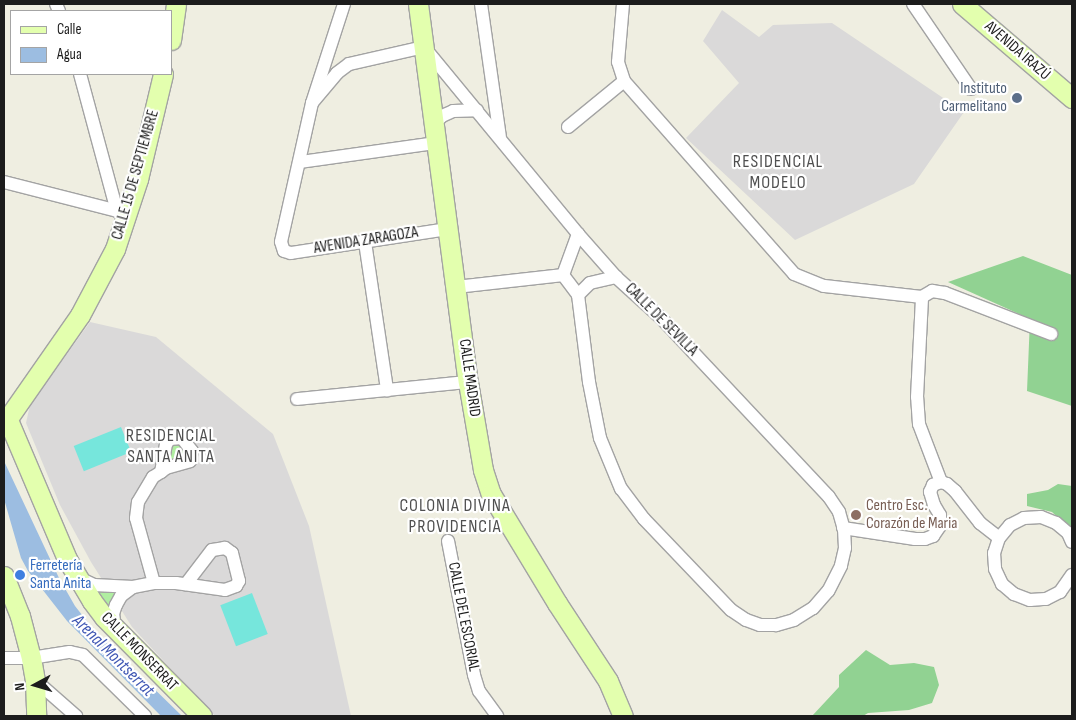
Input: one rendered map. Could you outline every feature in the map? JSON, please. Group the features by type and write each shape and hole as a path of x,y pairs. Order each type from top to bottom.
{"street":[{"path":"172,33 176,4"},
{"path":"344,4 312,103 300,162 436,144"},
{"name":"CALLE MADRID","path":"418,4 468,382 483,470 491,494 557,603 608,681 623,716"},
{"path":"481,4 500,137"},
{"path":"623,4 618,62 624,81 794,274 824,286 922,297 932,292 945,293 1051,334"},
{"path":"913,4 971,89"},
{"name":"AVENIDA IRAZÚ","path":"962,4 1072,98"},
{"path":"312,103 337,74 349,64 424,47"},
{"name":"CALLE DE SEVILLA","path":"424,47 578,234 616,276 661,318 829,496 839,512 843,528 844,548 841,566 828,591 813,608 794,620 768,625 760,625 746,620 730,610 644,519 621,489 600,438 589,382 578,295"},
{"path":"80,75 123,212"},
{"name":"CALLE 15 DE SEPTIEMBRE","path":"6,422 80,315 115,249 123,212 163,75"},
{"path":"568,127 624,81"},
{"path":"434,124 442,116 453,110 477,110"},
{"name":"AVENIDA ZARAGOZA","path":"300,162 281,242 284,251 291,253 448,229"},
{"path":"4,182 123,212"},
{"path":"562,275 573,252 578,234"},
{"path":"365,242 387,390"},
{"path":"456,287 562,275"},
{"path":"562,275 578,295 590,283 616,276"},
{"path":"922,297 918,397 919,424 941,482"},
{"path":"296,399 468,382"},
{"name":"CALLE MONSERRAT","path":"6,422 76,576 95,606 202,716"},
{"path":"154,583 136,518 138,502 153,477 161,472"},
{"path":"843,528 925,540 933,536 940,526 940,515 934,505 930,492 932,485 941,482 947,484 955,491 980,523 999,538"},
{"path":"1072,542 1068,533 1056,522 1040,517 1024,518 1010,526 999,538 994,553 995,569 1002,584 1014,594 1030,600 1046,599 1060,592 1072,575"},
{"name":"CALLE DEL ESCORIAL","path":"448,541 474,675 479,691 497,716"},
{"path":"4,576 20,616 31,658 35,680 36,716"},
{"path":"76,576 94,585 133,588 154,583 186,584"},
{"path":"115,628 113,614 116,605 121,596 133,588"},
{"path":"4,658 31,658 70,652 83,655 146,716"},
{"path":"35,680 76,716"}],"shaded area":[{"path":"722,10 759,37 773,25 832,23 964,112 914,184 795,240 686,138 739,83 703,41"},
{"path":"90,322 156,337 273,434 309,526 351,716 215,716 132,627 91,562 60,505 26,423 30,405"},
{"path":"121,427 131,452 84,471 74,446"},
{"path":"252,593 268,634 236,646 220,605"}],"green space":[{"path":"1023,256 1072,275 1072,406 1027,391 1030,319 948,282"},
{"path":"180,443 186,451 186,457 166,465 171,444"},
{"path":"1058,484 1072,486 1072,531 1052,512 1027,506 1027,494 1048,490"},
{"path":"99,591 117,592 110,611 97,593"},
{"path":"866,650 890,665 914,663 934,667 939,685 932,703 909,710 868,713 863,716 812,716 839,687 839,675"}],"water":[{"name":"Arenal Montserrat","path":"4,461 59,578 75,606 94,630 182,716 161,716 67,621 28,571 21,558 4,499"}],"place":[{"name":"Instituto Carmelitano","path":"1017,98"},
{"name":"Centro Esc. Corazón de Maria","path":"856,515"},
{"name":"Ferretería Santa Anita","path":"20,575"}],"district":[{"name":"RESIDENCIAL MODELO","path":"778,173"},
{"name":"RESIDENCIAL SANTA ANITA","path":"171,447"},
{"name":"COLONIA DIVINA PROVIDENCIA","path":"455,517"}]}
